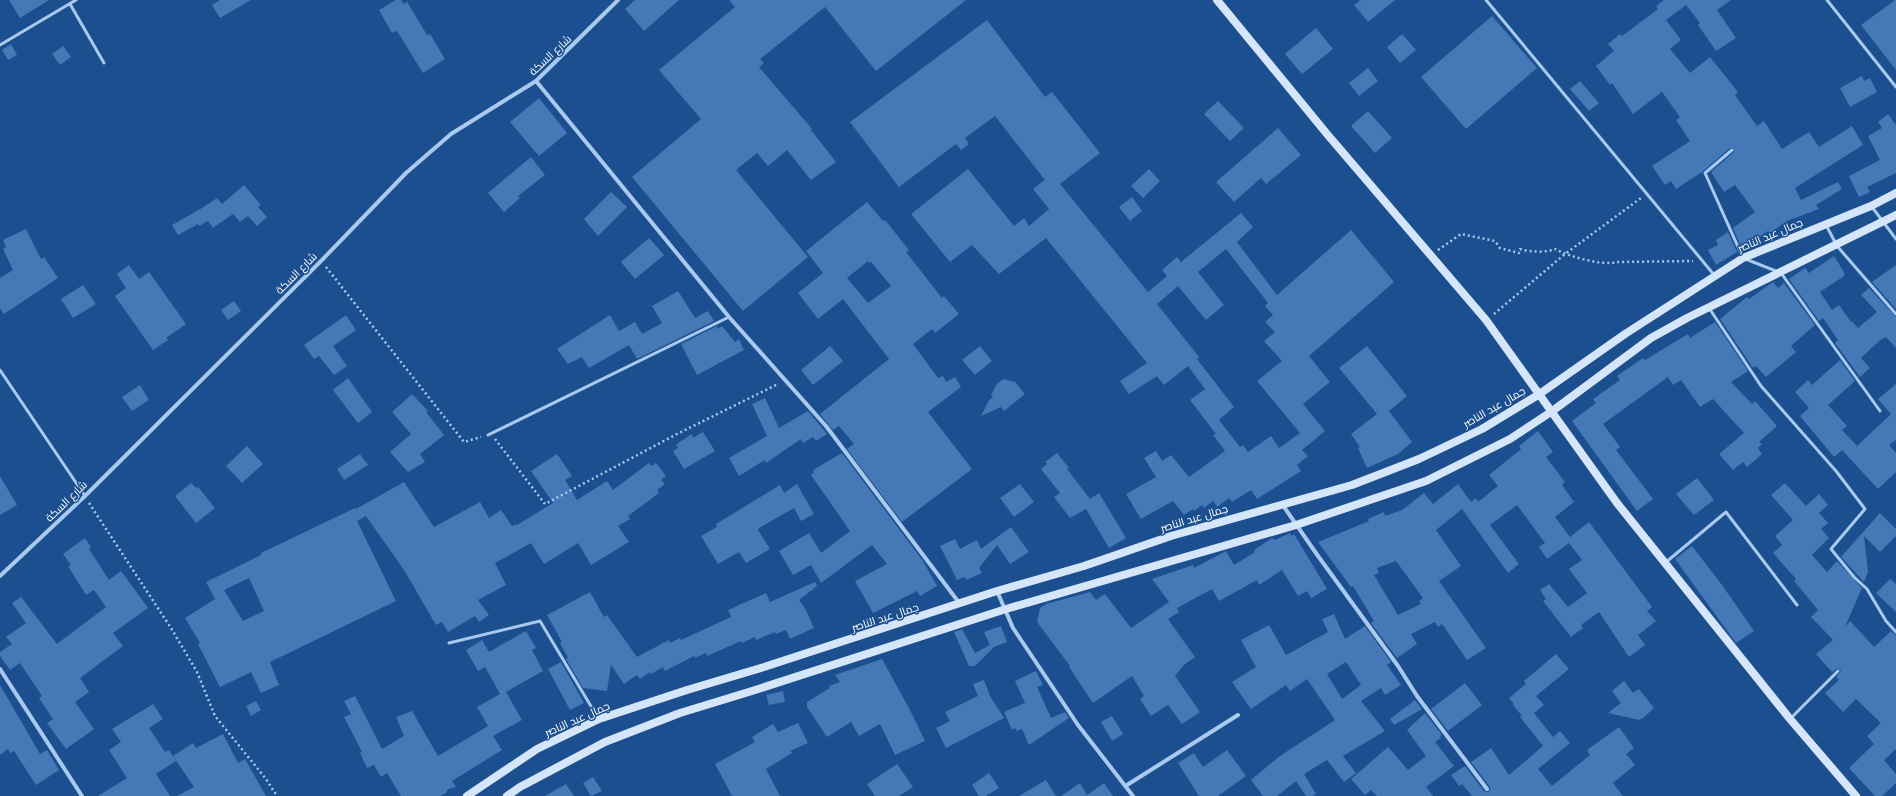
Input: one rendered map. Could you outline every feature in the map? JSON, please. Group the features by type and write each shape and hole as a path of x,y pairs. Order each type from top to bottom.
{"main road":[{"path":"1217,0 1327,134 1486,320 1521,368 1538,395 1617,503 1790,718 1856,796"},
{"name":"جمال عبد الناصر","path":"467,796 537,749 599,719 997,592 1084,566 1171,536 1352,485 1419,459 1482,429 1538,395 1625,334 1743,258 1871,206 1896,193"},
{"path":"506,796 605,742 680,713 1006,608 1296,525 1426,481 1510,440 1551,412 1651,338 1837,246 1896,215"}],"street":[{"name":"شارع السكة","path":"0,576 85,496 321,261 406,172 451,134 536,81 618,0"},
{"path":"536,81 728,317 826,426 960,604"},
{"path":"1282,504 1398,666 1417,696 1487,789"},
{"path":"997,592 1006,608 1013,628 1078,725 1127,785 1133,796"},
{"path":"0,669 82,796"},
{"path":"1127,785 1238,715"}],"lane":[{"path":"0,45 76,0"},
{"path":"1486,0 1715,276"},
{"path":"1827,0 1896,87"},
{"path":"70,4 104,63"},
{"path":"1732,150 1705,173 1743,258 1781,273 1880,411"},
{"path":"1871,206 1896,239"},
{"path":"1825,224 1837,246 1896,314"},
{"path":"1709,308 1761,386 1836,471 1865,509 1831,549 1854,577 1867,589 1886,621 1896,632"},
{"path":"488,435 728,317"},
{"path":"0,370 85,496"},
{"path":"1665,563 1726,512 1797,605"},
{"path":"449,643 540,621 599,719"},
{"path":"1790,718 1838,671"}],"path":[{"path":"1486,320 1565,254 1646,194"},
{"path":"1430,255 1461,234 1495,241 1500,248 1519,253 1520,249 1528,252 1536,250 1547,252 1555,249 1565,254 1609,264 1618,262 1703,260"},
{"path":"85,496 171,628 197,672 215,716 266,779 277,796"}],"building":[{"path":"9,0 49,0 20,18"},
{"path":"220,0 251,0 220,18 212,5"},
{"path":"396,0 401,0 404,4 407,2 427,35 430,34 445,59 423,73 397,31 392,33 379,10"},
{"path":"635,0 679,0 644,31 625,9"},
{"path":"729,0 966,0 876,71 825,7 760,59 764,63 759,67 812,129 811,130 836,162 811,180 787,150 768,166 757,153 736,170 808,257 743,311 632,177 701,119 659,70 735,7"},
{"path":"1361,0 1395,0 1368,22 1354,5"},
{"path":"1664,0 1731,0 1717,10 1736,38 1716,51 1698,25 1700,23 1686,5 1666,20 1681,40 1670,49 1690,73 1710,57 1738,92 1735,95 1757,126 1764,121 1782,149 1809,132 1819,147 1852,126 1863,145 1795,188 1801,200 1838,182 1842,189 1816,205 1819,209 1787,221 1770,233 1768,231 1742,249 1733,228 1755,212 1735,185 1724,192 1711,172 1734,152 1734,148 1730,148 1702,172 1676,189 1671,181 1665,185 1652,166 1690,141 1676,120 1680,117 1662,92 1633,114 1612,83 1610,85 1596,66 1614,51 1608,44 1620,34 1622,36 1658,9 1656,6"},
{"path":"1896,0 1896,70 1861,25"},
{"path":"1492,16 1537,68 1466,129 1421,77"},
{"path":"987,20 1045,97 1052,92 1100,153 1060,184 1148,292 1167,276 1162,270 1177,257 1181,262 1241,213 1253,227 1237,242 1277,295 1351,230 1394,282 1309,356 1330,382 1303,404 1325,431 1302,450 1308,456 1297,465 1301,471 1257,499 1251,490 1232,502 1229,498 1217,507 1213,501 1204,508 1202,505 1194,511 1193,509 1184,515 1173,501 1141,519 1126,494 1156,477 1144,458 1156,451 1162,461 1171,455 1189,477 1225,451 1213,435 1216,434 1190,400 1205,389 1188,366 1164,385 1157,376 1129,394 1120,381 1147,363 1046,238 999,274 972,245 950,262 911,214 968,169 1014,226 1024,218 1029,226 1049,209 1033,189 1045,180 995,116 965,138 969,144 961,150 956,144 899,187 850,122","holes":["1226,249 1268,303 1265,306 1273,315 1265,322 1275,332 1264,341 1282,361 1257,381 1300,433 1279,448 1271,436 1248,452 1243,445 1240,447 1219,420 1234,407 1197,359 1199,357 1157,304 1178,286 1206,320 1224,305 1198,272"]},
{"path":"1316,28 1333,49 1302,74 1285,54"},
{"path":"1402,34 1416,50 1400,63 1387,47"},
{"path":"11,44 17,55 8,60 2,50"},
{"path":"63,46 71,57 60,65 52,54"},
{"path":"1368,68 1378,81 1359,96 1349,83"},
{"path":"1862,76 1864,81 1870,78 1877,92 1850,107 1840,88"},
{"path":"1580,81 1599,103 1589,111 1570,89"},
{"path":"539,98 567,133 539,156 510,122"},
{"path":"1218,101 1244,128 1230,141 1204,114"},
{"path":"1368,111 1392,138 1375,153 1351,126"},
{"path":"1888,114 1896,125 1896,173 1867,187 1870,192 1859,197 1849,176 1880,160 1868,136 1882,128 1878,122"},
{"path":"1278,128 1301,155 1266,184 1261,178 1234,202 1216,182"},
{"path":"531,157 545,175 518,196 520,198 504,212 488,193"},
{"path":"1149,169 1160,181 1143,198 1131,186"},
{"path":"244,185 261,205 258,207 267,217 257,226 248,216 240,222 233,214 213,228 208,221 199,226 198,224 178,235 172,225 217,198 222,204"},
{"path":"611,192 627,207 598,236 584,219"},
{"path":"1132,197 1142,211 1130,221 1119,207"},
{"path":"867,202 883,221 885,220 909,250 906,252 942,298 944,296 959,314 935,333 932,329 913,344 938,378 943,376 946,382 955,377 961,387 928,412 972,469 902,522 847,449 854,444 839,426 833,430 820,414 889,359 843,299 818,319 798,293 823,273 806,251","holes":["868,261 869,263 871,262 891,286 868,303 847,278"]},
{"path":"26,229 41,259 44,257 58,278 4,314 0,308 0,278 13,270 3,249 6,247 3,240"},
{"path":"1728,232 1737,252 1716,265 1708,250 1718,245 1716,240"},
{"path":"649,238 664,255 635,279 621,262"},
{"path":"1834,256 1844,272 1844,276 1820,292 1832,310 1839,305 1851,322 1852,321 1858,328 1877,312 1861,295 1869,288 1896,317 1896,348 1886,337 1879,341 1861,358 1870,368 1860,377 1835,343 1838,340 1823,318 1819,321 1789,279 1805,268 1809,273"},
{"path":"129,265 139,279 149,272 186,324 166,338 168,340 153,350 115,296 126,288 117,274"},
{"path":"1896,265 1896,309 1872,282"},
{"path":"1773,282 1778,288 1784,283 1815,325 1791,346 1796,352 1766,377 1756,366 1753,368 1720,319 1747,297 1749,299"},
{"path":"83,285 96,304 73,318 61,299"},
{"path":"678,291 695,318 708,311 714,321 637,359 629,345 589,368 582,357 568,364 557,349 610,315 619,331 635,322 642,334 662,323 652,306"},
{"path":"234,301 241,311 228,320 221,310"},
{"path":"346,315 356,330 333,346 347,366 334,375 319,356 314,359 304,345"},
{"path":"1715,322 1748,371 1731,382 1752,404 1755,401 1777,426 1759,442 1762,444 1758,448 1762,454 1747,467 1743,462 1733,470 1719,454 1744,433 1713,399 1700,407 1681,380 1673,385 1668,377 1603,424 1620,447 1616,450 1653,499 1637,511 1572,421 1596,403 1593,399 1620,380 1617,376 1643,358 1645,360 1688,334 1690,338"},
{"path":"717,326 718,329 722,326 735,342 739,339 744,350 697,375 681,344"},
{"path":"830,346 843,361 813,385 801,370"},
{"path":"980,346 992,361 975,375 962,360"},
{"path":"1367,346 1407,396 1389,411 1412,442 1398,454 1367,468 1358,448 1360,447 1351,434 1377,414 1339,368"},
{"path":"1840,360 1855,381 1828,405 1847,426 1842,430 1857,446 1891,414 1878,399 1896,384 1896,440 1889,445 1896,453 1896,472 1878,489 1842,450 1834,457 1800,416 1809,408 1795,392 1808,380 1812,385"},
{"path":"348,378 372,412 358,423 333,390"},
{"path":"1003,379 1015,382 1025,394 1004,411 1001,407 981,416 989,400 993,397 991,395 997,384"},
{"path":"140,385 149,400 132,411 122,397"},
{"path":"412,394 428,411 426,412 444,435 420,454 425,462 408,472 390,452 411,434 392,412"},
{"path":"765,398 779,428 808,411 827,434 816,441 813,437 803,443 801,439 766,463 765,460 739,476 729,458 767,436 752,404"},
{"path":"1538,431 1553,452 1546,457 1565,482 1562,485 1574,502 1555,517 1570,537 1589,522 1652,607 1647,611 1656,621 1638,635 1645,645 1629,657 1599,612 1581,625 1583,628 1571,637 1543,601 1546,599 1540,590 1549,584 1568,607 1587,593 1569,569 1582,560 1569,543 1547,559 1539,547 1545,543 1517,505 1490,525 1519,564 1508,573 1462,509 1436,530 1461,566 1439,581 1486,648 1467,660 1442,624 1438,627 1435,622 1411,634 1417,644 1397,658 1371,623 1374,621 1353,586 1351,587 1318,542 1369,521 1368,519 1384,512 1385,516 1402,510 1424,493 1433,504 1458,484 1471,502 1476,498 1478,502 1498,486 1489,475 1521,449 1519,446","holes":["1396,561 1423,598 1419,601 1421,604 1398,615 1374,575 1379,573 1377,568"]},
{"path":"703,432 715,451 684,469 673,451 678,448 676,445 692,434 693,438"},
{"path":"247,446 263,464 242,483 226,466"},
{"path":"842,453 923,561 937,586 920,596 917,591 873,613 855,581 887,564 872,545 821,583 811,565 793,575 779,551 809,533 821,553 850,531 811,475 814,472 813,470"},
{"path":"1057,453 1069,468 1067,469 1090,499 1099,493 1126,538 1109,548 1086,509 1070,518 1054,497 1060,493 1041,469 1047,464 1045,462"},
{"path":"360,454 368,465 344,480 337,469"},
{"path":"557,454 572,476 565,480 577,500 607,481 613,490 649,463 651,466 656,463 666,476 661,480 665,484 657,490 659,493 628,516 630,519 618,526 629,542 591,565 578,543 544,564 531,543 495,563 506,585 478,600 489,615 479,622 475,616 448,632 442,622 436,625 404,570 366,516 357,521 396,601 270,662 279,685 261,693 251,672 220,687 198,644 200,643 185,618 215,599 206,582 261,555 261,553 355,508 356,509 404,482 434,527 480,502 489,518 501,510 512,526 517,525 553,503 531,471","holes":["249,578 264,611 243,621 224,590"]},
{"path":"0,476 17,505 0,515"},
{"path":"1697,478 1714,500 1694,515 1676,494"},
{"path":"191,483 196,488 198,487 215,508 196,523 175,496"},
{"path":"1785,483 1806,506 1819,494 1828,505 1819,513 1828,523 1821,529 1829,538 1812,555 1827,572 1837,561 1862,588 1845,627 1850,621 1874,647 1891,631 1896,635 1896,749 1884,760 1896,774 1896,783 1882,796 1875,796 1849,768 1874,744 1867,736 1881,723 1856,699 1843,712 1825,693 1839,680 1836,677 1841,671 1838,668 1832,672 1816,654 1833,640 1811,617 1818,610 1794,581 1796,579 1773,553 1782,545 1775,536 1793,520 1771,495"},
{"path":"797,484 814,514 801,521 794,508 759,528 758,530 770,549 746,563 739,552 718,564 701,536 717,527 716,524 780,485 784,493"},
{"path":"1020,484 1034,502 1014,517 1000,498"},
{"path":"1880,513 1896,529 1896,536 1880,552 1864,536 1868,572 1864,582 1841,557"},
{"path":"1011,527 1029,552 1010,564 997,545 979,568 982,573 966,580 965,577 957,580 940,546 955,539 960,549 977,540 981,549"},
{"path":"1290,533 1291,536 1294,534 1327,589 1311,598 1307,591 1298,596 1282,570 1259,585 1257,580 1219,601 1212,589 1177,608 1179,612 1168,619 1195,657 1184,665 1175,676 1200,712 1182,724 1168,705 1151,716 1140,699 1144,696 1132,676 1093,703 1069,667 1070,666 1037,622 1040,608 1046,604 1090,592 1096,600 1105,594 1131,628 1169,602 1152,579 1193,565 1194,568 1226,551 1234,565 1255,552 1254,550 1272,538 1275,540"},
{"path":"85,538 91,547 89,549 109,580 121,571 148,608 113,633 123,646 80,678 89,692 75,702 94,729 66,749 47,723 53,719 39,698 42,696 20,663 10,670 0,656 0,652 12,644 6,637 26,623 12,603 21,597 57,644 106,607 94,590 86,595 68,566 71,565 63,554"},
{"path":"1692,546 1722,585 1754,631 1736,643 1675,559"},
{"path":"1890,579 1896,584 1896,612 1876,593"},
{"path":"815,582 817,586 799,600 805,608 814,628 790,639 786,630 776,634 775,632 756,640 755,637 742,643 741,641 707,656 706,653 695,658 694,656 665,671 663,667 651,674 650,672 640,679 637,675 624,684 611,665 607,691 583,688 566,659 568,658 560,643 562,642 547,615 590,592 604,617 607,615 637,657 669,640 670,643 680,638 681,640 731,617 728,610 766,593 770,602"},
{"path":"1334,614 1345,639 1365,626 1391,662 1387,665 1401,685 1385,695 1381,688 1361,701 1385,731 1343,756 1356,773 1344,782 1327,760 1304,774 1316,794 1313,796 1306,796 1296,781 1277,796 1263,796 1251,780 1280,756 1335,720 1307,679 1290,691 1286,685 1251,709 1232,682 1256,667 1241,640 1269,625 1286,655 1328,632 1322,619","holes":["1346,662 1361,685 1342,699 1327,674"]},
{"path":"1001,626 1007,642 994,647 975,666 969,666 954,632 962,629 975,653 990,645 984,632"},
{"path":"526,631 536,648 532,650 543,671 506,692 522,720 493,736 502,750 452,781 456,787 448,789 446,793 440,796 401,796 387,773 381,777 374,765 367,768 360,753 362,752 344,717 351,714 344,701 355,696 382,749 404,736 396,717 412,711 438,756 488,726 477,707 500,694 485,667 478,671 466,650 482,640 489,652"},
{"path":"1556,654 1569,669 1536,696 1544,705 1534,713 1553,737 1560,731 1570,743 1538,769 1552,786 1590,755 1587,750 1619,727 1634,748 1626,754 1635,765 1613,783 1623,796 1472,796 1462,784 1459,786 1451,775 1465,766 1484,791 1488,792 1490,787 1471,762 1491,748 1509,775 1543,746 1520,717 1522,716 1509,698 1526,684 1524,681"},
{"path":"882,659 925,741 895,755 880,724 859,736 851,722 827,737 807,707 807,702 830,688 829,686 840,682 835,675"},
{"path":"561,662 584,703 570,710 548,669"},
{"path":"1036,671 1043,685 1037,687 1051,718 1065,712 1069,718 1029,745 1022,729 1017,731 1015,728 1012,730 1004,712 1025,703 1015,681"},
{"path":"984,680 990,696 1004,718 946,748 936,728 950,721 945,712 978,696 973,684"},
{"path":"1624,681 1633,693 1639,689 1654,708 1639,720 1608,713 1621,703 1612,691"},
{"path":"1465,683 1482,705 1448,731 1431,709"},
{"path":"0,685 40,754 47,750 59,770 36,785 14,751 10,753 8,749 0,755"},
{"path":"783,691 785,702 769,705 766,695"},
{"path":"1415,700 1422,709 1394,725 1390,719"},
{"path":"256,701 261,710 251,716 246,706"},
{"path":"153,704 163,719 149,728 165,752 169,750 176,761 156,774 170,796 98,796 127,778 109,750 121,742 112,729"},
{"path":"1425,713 1442,735 1440,736 1441,738 1435,742 1454,766 1426,787 1433,796 1377,796 1371,790 1365,795 1351,779 1388,747 1408,770 1426,756 1407,730"},
{"path":"1112,716 1123,734 1112,741 1101,722"},
{"path":"798,723 808,743 790,751 792,753 766,769 780,796 732,796 715,764 755,742 752,737 773,724 778,732"},
{"path":"223,734 238,763 245,759 266,796 177,796 194,787 173,756 193,743 196,748"},
{"path":"1227,750 1246,776 1218,796 1199,796 1178,763 1194,753 1203,767"},
{"path":"897,764 913,787 899,796 875,796 867,784"},
{"path":"989,773 999,788 986,796 979,796 972,785"},
{"path":"593,777 602,791 591,796 583,783"},
{"path":"1046,780 1056,796 1019,796"},
{"path":"1080,783 1087,795 1104,783 1113,796 1061,796"},
{"path":"566,784 574,796 545,796"}]}
